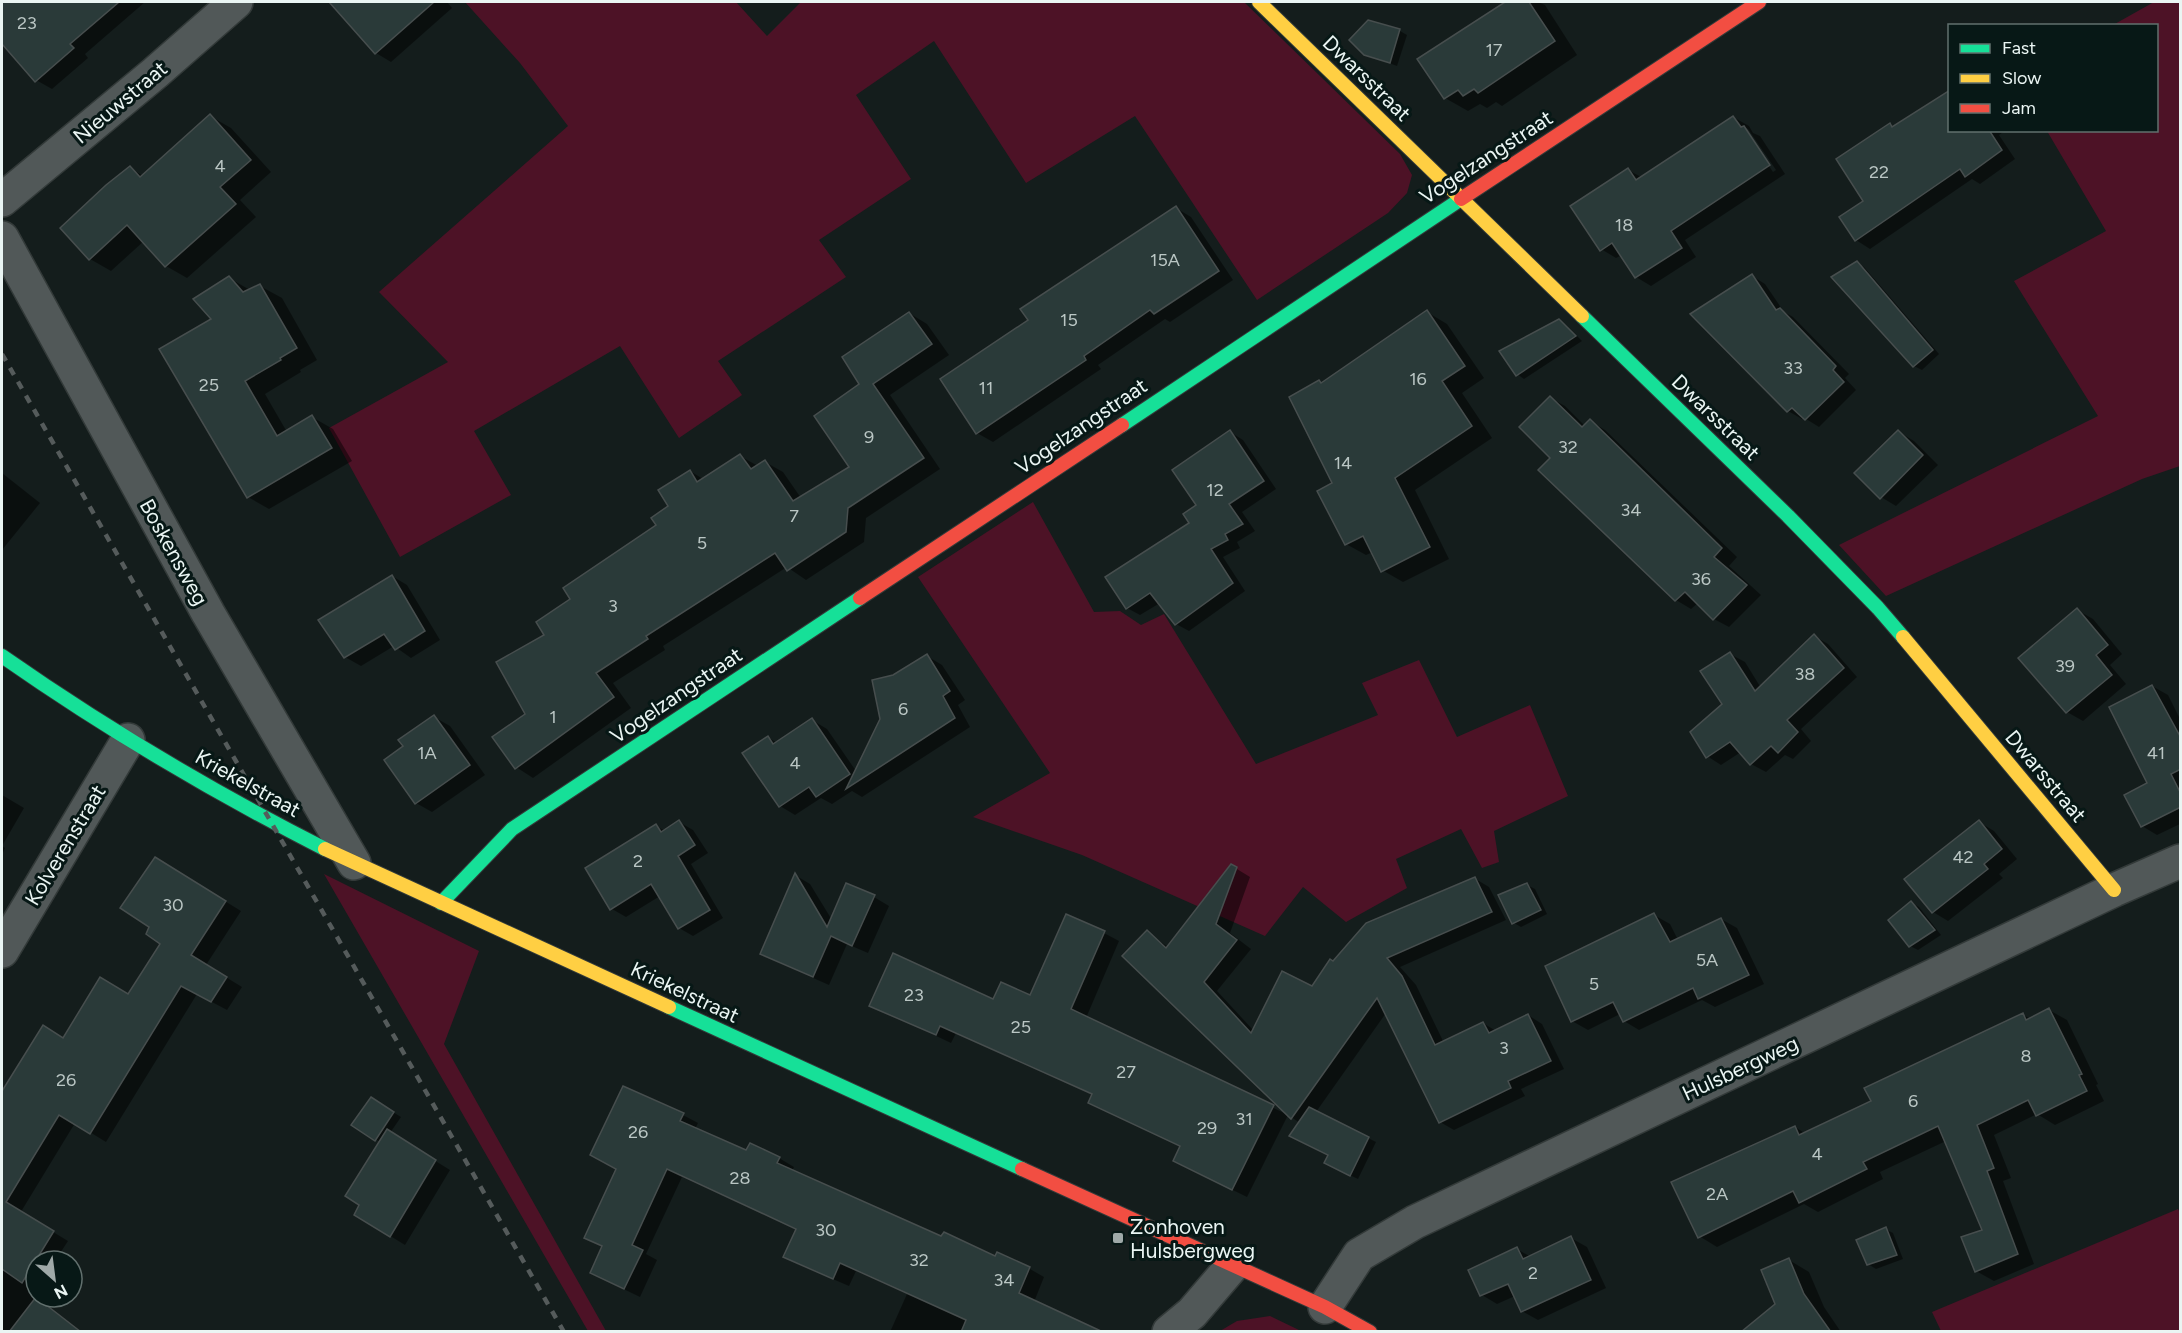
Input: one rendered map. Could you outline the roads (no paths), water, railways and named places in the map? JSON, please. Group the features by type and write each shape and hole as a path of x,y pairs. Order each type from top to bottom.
{"street":[{"name":"Nieuwstraat","path":"2,200 155,74 236,2"},
{"name":"Dwarsstraat","path":"1259,2 1788,516 1878,608 2114,890"},
{"name":"Vogelzangstraat","path":"441,903 512,829 1460,198 1759,2"},
{"name":"Boskensweg","path":"2,238 208,614 354,862"},
{"name":"Kriekelstraat","path":"2,656 128,740 270,821 441,903 1325,1307 1370,1332"},
{"name":"Kolverenstraat","path":"2,951 128,740"},
{"name":"Hulsbergweg","path":"1325,1307 1359,1255 1415,1222 2114,890 2181,861"},
{"path":"1169,1332 1192,1313 1233,1265"}],"railway":[{"path":"2,354 564,1332"}],"place":[{"name":"Zonhoven Hulsbergweg","path":"1118,1238"}]}
